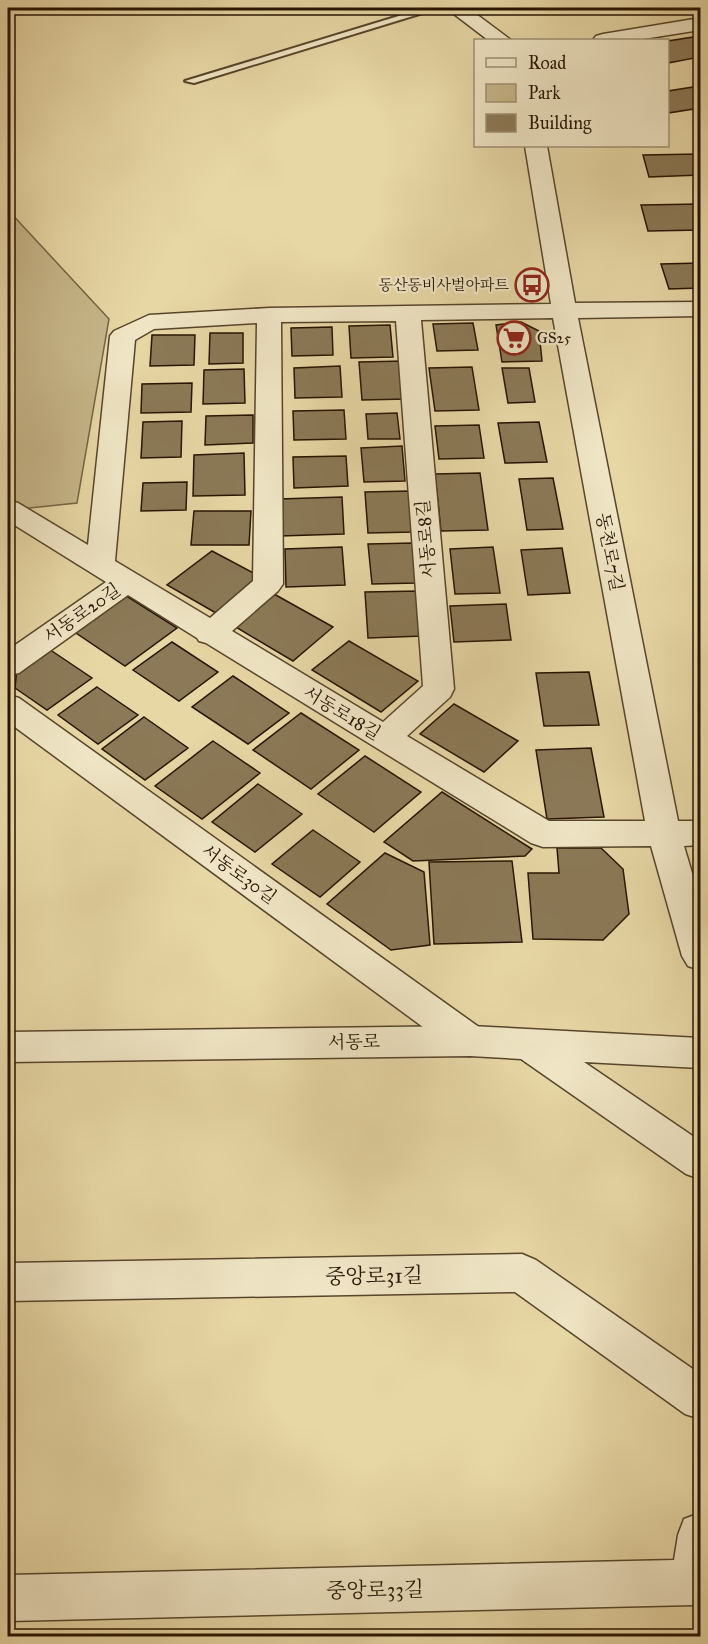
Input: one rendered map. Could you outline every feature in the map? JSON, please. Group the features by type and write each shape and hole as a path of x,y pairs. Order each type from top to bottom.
{"street":[{"path":"456,8 500,39"},
{"path":"609,39 700,24"},
{"name":"동천로7길","path":"536,147 564,310 664,834 700,956"},
{"path":"100,564 123,336 149,322 269,315 700,309"},
{"name":"서동로8길","path":"384,739 439,690 408,314"},
{"path":"210,634 268,584 269,315"},
{"name":"서동로18길","path":"8,509 210,634 543,834 700,833"},
{"name":"서동로20길","path":"8,665 126,582"},
{"name":"서동로30길","path":"8,706 470,1041"},
{"name":"서동로","path":"8,1047 470,1041 700,1053"},
{"path":"528,1044 700,1162"},
{"name":"중앙로31길","path":"8,1282 522,1273 700,1399"},
{"name":"중앙로33길","path":"8,1598 694,1582 700,1535"}],"lane":[{"path":"190,81 434,8"}],"green space":[{"path":"8,210 109,319 77,503 20,509 8,501"}],"building":[{"path":"700,36 700,57 669,63 669,41"},
{"path":"700,86 700,108 669,113 669,91"},
{"path":"700,154 700,175 649,177 643,155"},
{"path":"700,204 700,230 648,231 641,205"},
{"path":"700,263 700,288 669,289 661,264"},
{"path":"521,322 539,331 542,361 502,362 496,325"},
{"path":"473,323 478,350 437,351 433,324"},
{"path":"390,325 393,357 351,358 349,326"},
{"path":"332,327 333,355 292,356 291,328"},
{"path":"210,333 243,333 243,363 209,364"},
{"path":"152,335 195,335 194,365 150,366"},
{"path":"403,361 407,399 362,400 359,362"},
{"path":"340,366 342,397 295,398 294,368"},
{"path":"472,367 479,410 435,411 429,368"},
{"path":"502,368 529,368 535,402 508,403"},
{"path":"244,369 245,403 203,404 204,370"},
{"path":"192,383 191,412 141,413 142,384"},
{"path":"344,410 346,439 294,440 293,411"},
{"path":"397,413 400,439 368,439 366,414"},
{"path":"253,415 253,443 205,445 206,416"},
{"path":"182,421 181,457 141,458 143,422"},
{"path":"539,422 547,462 505,463 498,423"},
{"path":"479,425 484,458 439,459 435,426"},
{"path":"402,446 405,481 364,482 361,448"},
{"path":"244,453 245,495 193,496 194,455"},
{"path":"346,456 348,486 294,488 293,457"},
{"path":"480,473 488,530 441,531 435,474"},
{"path":"553,478 563,529 527,530 519,479"},
{"path":"187,482 186,510 141,511 143,483"},
{"path":"410,491 414,532 368,533 365,492"},
{"path":"342,497 344,534 280,536 279,499"},
{"path":"194,511 251,511 249,545 191,545"},
{"path":"413,543 417,583 372,584 368,544"},
{"path":"342,547 345,585 286,587 285,549"},
{"path":"493,547 500,593 455,594 450,549"},
{"path":"562,548 570,593 528,595 521,550"},
{"path":"212,551 261,577 216,613 167,585"},
{"path":"419,591 423,636 368,638 365,592"},
{"path":"274,594 333,627 293,661 234,626"},
{"path":"125,595 177,628 125,666 73,631"},
{"path":"506,604 511,640 454,642 450,606"},
{"path":"349,641 418,681 381,712 312,670"},
{"path":"172,642 218,672 179,701 133,670"},
{"path":"46,647 92,678 47,710 15,688 17,667"},
{"path":"589,672 599,725 544,726 536,673"},
{"path":"233,676 289,713 248,744 192,707"},
{"path":"97,687 138,715 98,744 58,715"},
{"path":"454,704 518,741 484,772 420,734"},
{"path":"301,713 359,750 311,789 253,750"},
{"path":"144,717 188,748 145,780 102,749"},
{"path":"213,741 260,773 202,819 155,786"},
{"path":"591,748 604,817 547,819 536,750"},
{"path":"365,756 421,792 374,832 318,794"},
{"path":"258,784 302,814 255,852 212,822"},
{"path":"442,792 532,849 525,856 413,861 384,842"},
{"path":"313,830 360,862 320,897 272,864"},
{"path":"557,848 601,848 623,869 629,914 603,940 533,939 528,873 559,873"},
{"path":"385,853 424,872 430,945 391,950 327,904"},
{"path":"512,861 522,942 434,944 429,862"}],"place":[{"name":"동산동비사벌아파트","path":"532,285"},
{"name":"GS25","path":"514,338"}]}
